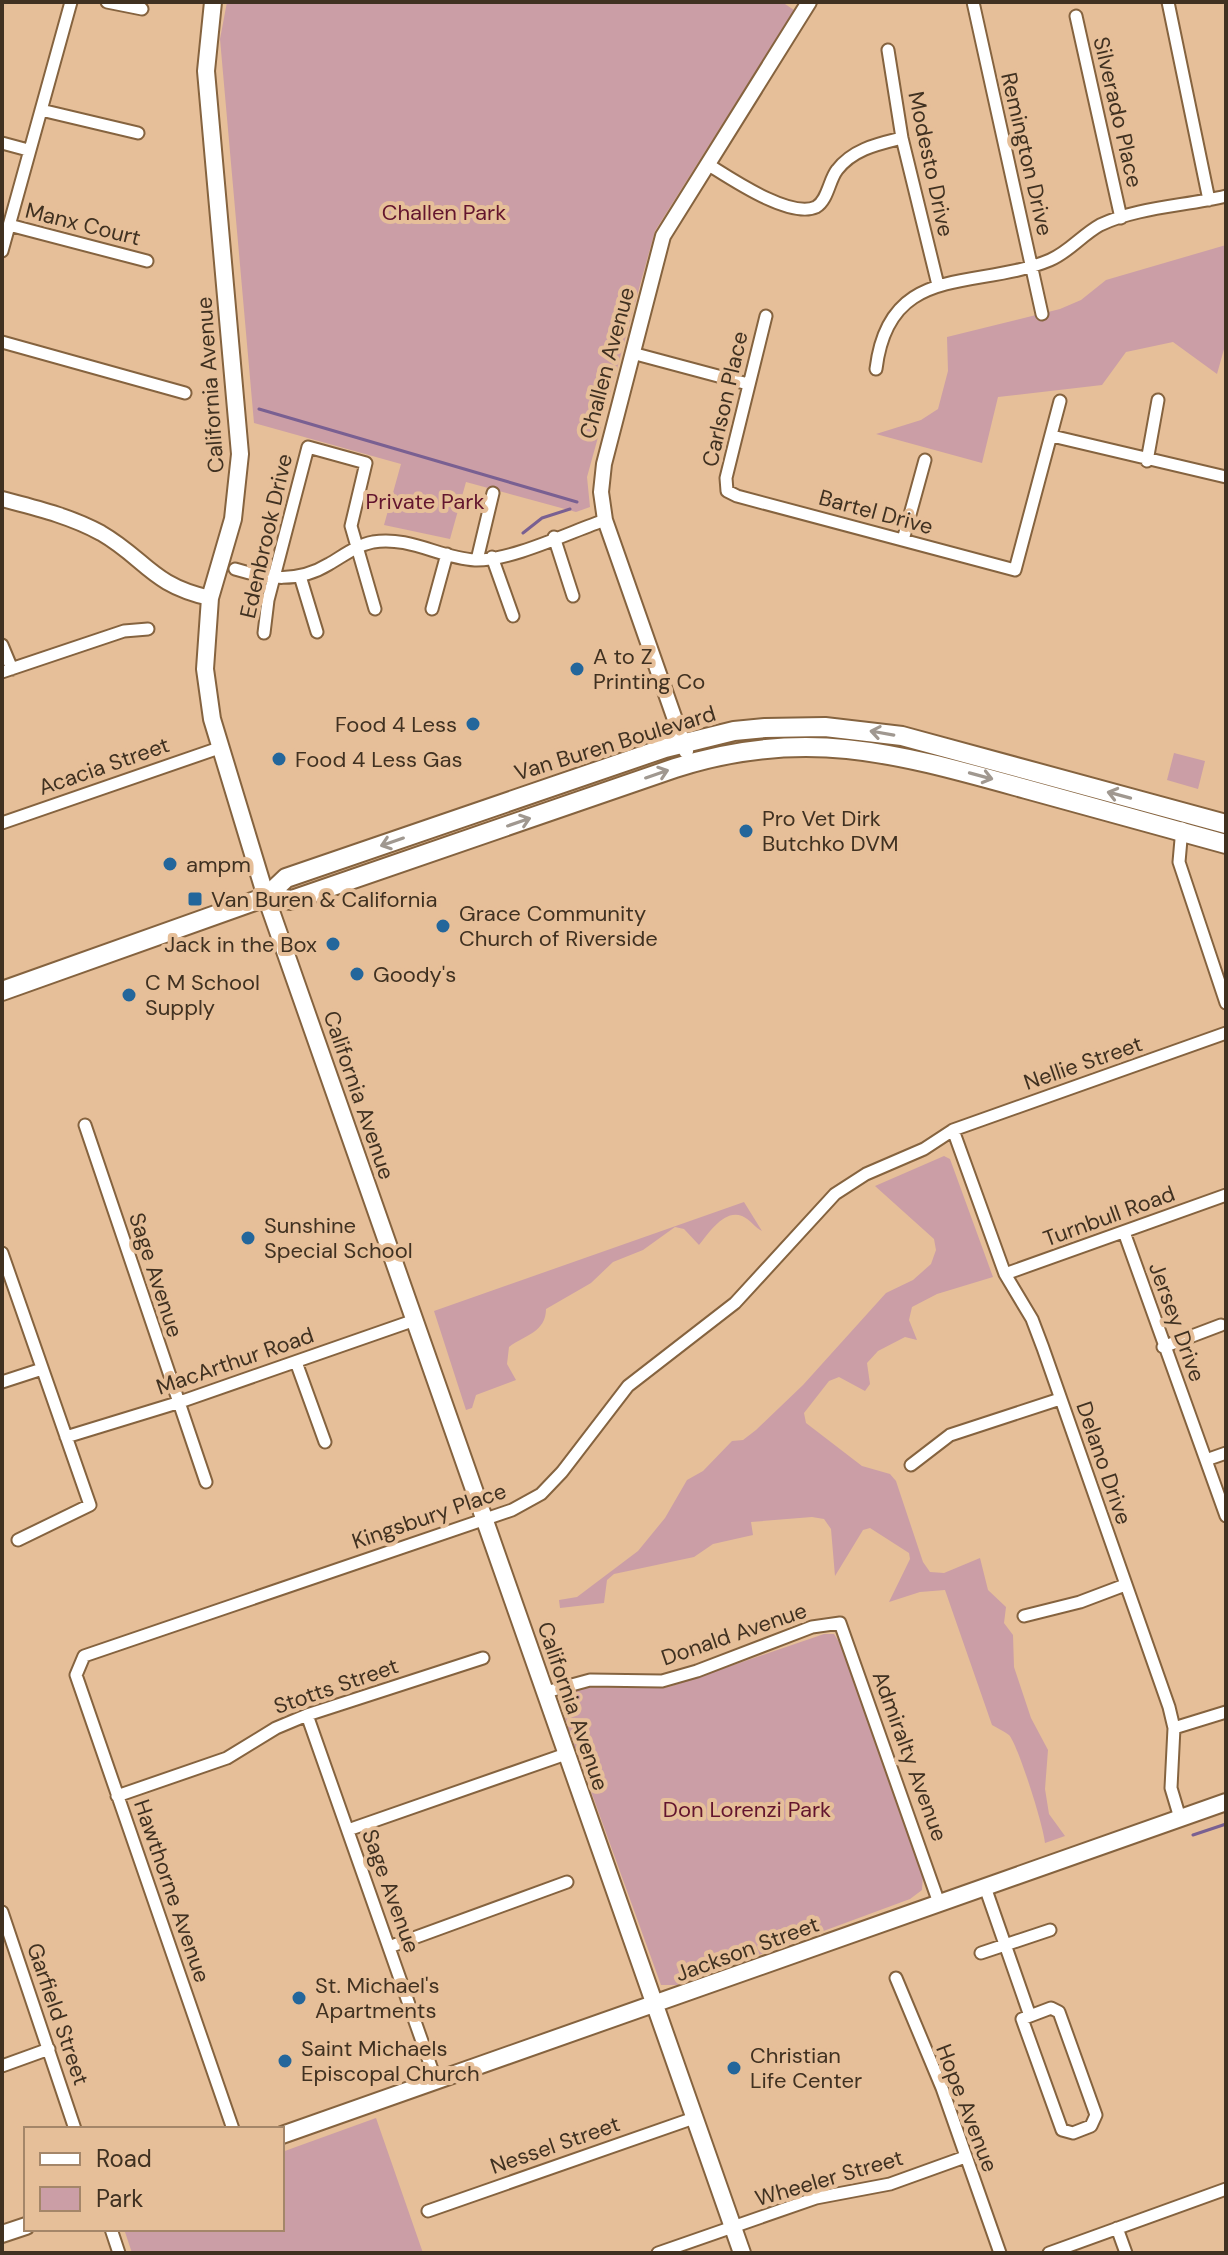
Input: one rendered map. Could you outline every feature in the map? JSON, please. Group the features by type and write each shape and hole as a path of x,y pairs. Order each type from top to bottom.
{"main road":[{"name":"California Avenue","path":"212,3 206,71 240,454 233,519 210,598 205,669 219,748 266,897 742,2253"},
{"name":"Van Buren Boulevard","path":"2,991 266,897 286,878 684,743 734,731 809,726 882,732 963,752 1184,823 1226,844"},
{"path":"743,750 759,741 799,738 806,734 809,726"},
{"name":"Van Buren Boulevard","path":"266,897 291,900 690,763 743,750 815,745 890,754 1184,823 1226,824"},
{"path":"890,754 909,750 957,760 963,752"},
{"name":"Jackson Street","path":"284,2134 1226,1802"},
{"path":"2,2234 24,2227"}],"street":[{"path":"2,251 71,2"},
{"path":"107,2 142,9"},
{"name":"Challen Avenue","path":"690,763 605,520 601,492 604,464 663,236 809,2"},
{"name":"Remington Drive","path":"973,2 1042,314"},
{"path":"1168,2 1209,200"},
{"name":"Silverado Place","path":"1076,16 1121,218"},
{"name":"Modesto Drive","path":"888,50 902,138 938,285"},
{"path":"41,110 138,133"},
{"path":"709,165 767,199 804,208 815,207 823,200 836,171 850,156 902,138"},
{"path":"2,143 28,150"},
{"path":"876,369 879,344 896,310 938,285 1051,260 1101,225 1121,218 1226,196"},
{"name":"Manx Court","path":"9,225 147,261"},
{"name":"Carlson Place","path":"727,491 726,478 766,316"},
{"path":"2,342 185,393"},
{"path":"632,353 748,384"},
{"path":"1147,461 1158,400"},
{"path":"1060,401 1052,436 1147,461 1226,477"},
{"name":"Bartel Drive","path":"727,491 1015,570 1052,436"},
{"name":"Edenbrook Drive","path":"264,633 274,578 308,447 366,463 351,526 356,548"},
{"path":"903,540 925,460"},
{"path":"477,560 493,493"},
{"path":"2,499 83,524 104,535 156,578 176,589 210,598"},
{"path":"235,569 274,578 300,576 316,572 356,548 373,542 394,542 477,560 605,520"},
{"path":"554,537 573,596"},
{"path":"356,548 375,609"},
{"path":"432,609 447,554"},
{"path":"492,557 513,616"},
{"path":"300,576 317,632"},
{"path":"2,645 7,670 124,631 148,629"},
{"name":"Acacia Street","path":"2,823 219,748"},
{"path":"1184,823 1179,862 1226,1003"},
{"name":"Nellie Street","path":"953,1130 1226,1033"},
{"name":"Sage Avenue","path":"85,1125 206,1482"},
{"name":"Delano Drive","path":"953,1130 1005,1274 1032,1319 1174,1728 1171,1788 1180,1818"},
{"name":"Kingsbury Place","path":"78,1665 84,1656 512,1510 541,1494 562,1472 628,1386 735,1303 835,1194 866,1174 924,1149 953,1130"},
{"name":"Turnbull Road","path":"1005,1274 1226,1195"},
{"name":"Jersey Drive","path":"1124,1232 1226,1516"},
{"path":"3,1261 90,1505 18,1540"},
{"name":"MacArthur Road","path":"66,1437 177,1403 415,1320"},
{"path":"1163,1347 1221,1325"},
{"path":"296,1362 325,1442"},
{"path":"2,1382 42,1369"},
{"path":"911,1465 950,1435 1060,1399"},
{"path":"1206,1460 1226,1453"},
{"path":"1024,1616 1080,1602 1125,1585"},
{"name":"Donald Avenue","path":"546,1692 590,1680 662,1681 812,1627 840,1623"},
{"name":"Admiralty Avenue","path":"840,1623 939,1903"},
{"name":"Stotts Street","path":"117,1796 227,1758 276,1728 307,1715 483,1658"},
{"name":"Hawthorne Avenue","path":"78,1665 76,1675 232,2127"},
{"path":"1174,1728 1226,1712"},
{"name":"Sage Avenue","path":"307,1715 436,2081"},
{"path":"348,1830 566,1754"},
{"path":"389,1947 567,1882"},
{"path":"985,1887 1030,2016"},
{"name":"Garfield Street","path":"2,1915 74,2127"},
{"path":"981,1953 1050,1930"},
{"name":"Hope Avenue","path":"896,1978 942,2088 1000,2253"},
{"path":"1051,2008 1059,2012 1096,2115 1091,2126 1073,2133 1062,2130 1022,2019 1030,2016 1051,2008"},
{"path":"2,2066 49,2049"},
{"name":"Nessel Street","path":"428,2211 694,2118"},
{"name":"Wheeler Street","path":"658,2253 816,2198 890,2184 965,2157"},
{"path":"1049,2253 1226,2189"},
{"path":"1117,2228 1126,2253"},
{"path":"112,2231 119,2253"}],"green space":[{"name":"Challen Park","path":"227,2 782,2 794,10 655,231 587,477 590,507 576,512 466,482 450,539 384,525 401,464 254,423 220,39"},
{"path":"1226,245 1226,342 1217,374 1173,342 1126,352 1102,385 998,397 982,463 876,434 921,420 938,409 948,371 947,337 1060,309 1081,300 1106,280"},
{"path":"1174,753 1205,761 1198,789 1167,780"},
{"path":"944,1156 950,1159 993,1277 937,1294 912,1307 909,1320 917,1340 905,1337 878,1351 867,1363 870,1384 865,1391 839,1377 829,1381 804,1413 806,1423 862,1466 890,1474 896,1481 923,1562 930,1572 944,1573 980,1558 988,1590 1006,1607 1004,1623 1013,1635 1014,1667 1031,1718 1048,1750 1045,1789 1049,1814 1065,1836 1045,1843 1036,1804 1018,1754 1009,1735 992,1725 945,1590 920,1592 889,1602 910,1559 909,1553 870,1528 863,1530 835,1576 831,1529 824,1519 812,1517 751,1522 753,1535 713,1544 694,1557 614,1574 607,1580 604,1603 560,1608 559,1600 577,1597 638,1551 665,1518 687,1480 703,1471 732,1441 743,1440 756,1430 803,1385 886,1293 913,1280 931,1264 936,1250 934,1239 875,1186"},
{"path":"744,1202 762,1231 742,1216 729,1216 718,1223 699,1245 684,1229 675,1227 643,1250 613,1262 591,1283 546,1309 539,1328 509,1347 507,1364 516,1380 476,1395 472,1408 466,1410 434,1311"},
{"name":"Don Lorenzi Park","path":"824,1634 834,1634 841,1645 923,1874 922,1890 910,1899 677,1985 661,1985 567,1725 564,1711 566,1699 575,1691 589,1687 669,1687"},
{"path":"376,2118 423,2253 132,2253 125,2231 284,2231 284,2151"}],"waterway":[{"path":"259,409 577,502"},
{"path":"523,533 542,518 570,509"},
{"path":"1193,1835 1226,1824"}],"place":[{"name":"A to Z Printing Co","path":"577,669"},
{"name":"Food 4 Less","path":"473,724"},
{"name":"Food 4 Less Gas","path":"279,759"},
{"name":"Pro Vet Dirk Butchko DVM","path":"746,831"},
{"name":"ampm","path":"170,864"},
{"name":"Van Buren & California","path":"195,899"},
{"name":"Grace Community Church of Riverside","path":"443,926"},
{"name":"Jack in the Box","path":"333,944"},
{"name":"Goody's","path":"357,974"},
{"name":"C M School Supply","path":"129,995"},
{"name":"Sunshine Special School","path":"248,1238"},
{"name":"St. Michael's Apartments","path":"299,1998"},
{"name":"Saint Michaels Episcopal Church","path":"285,2061"},
{"name":"Christian Life Center","path":"734,2068"}],"park label":[{"name":"Private Park","path":"425,501"}]}
